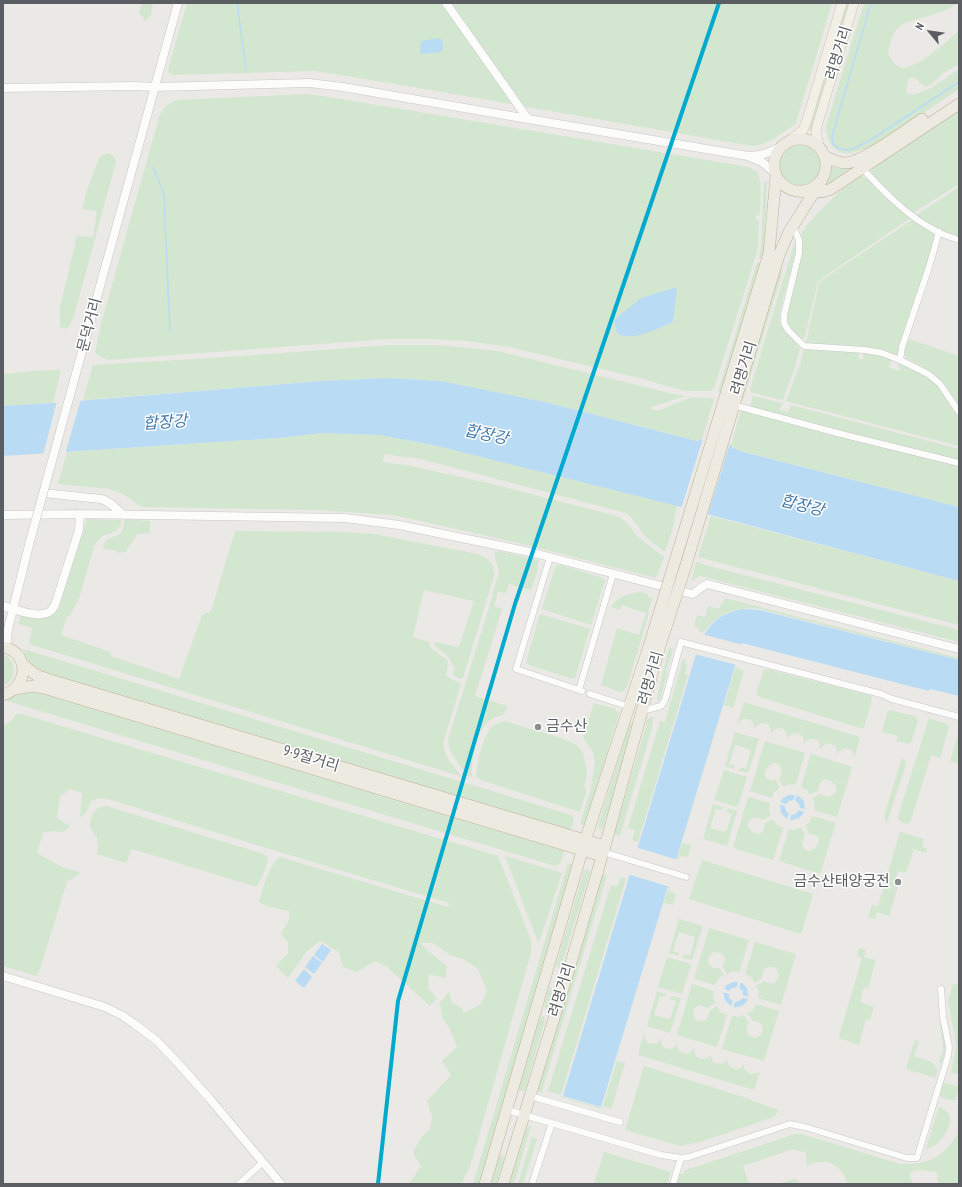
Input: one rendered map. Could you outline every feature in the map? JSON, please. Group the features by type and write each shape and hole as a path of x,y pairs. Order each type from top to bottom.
{"highway":[{"path":"959,95 860,160 846,163 835,160 822,152 814,143 807,140 798,138 787,142 778,150 774,157 773,164 775,174 781,184 788,189 814,193 825,192 959,104"},
{"path":"797,191 814,187 821,181 825,173 826,165 822,152"},
{"name":"려명거리","path":"485,1184 584,846 630,707 686,565 769,253 775,174"},
{"name":"려명거리","path":"503,1184 570,966 642,711 654,648 674,561 729,407 779,255 793,226 821,181"},
{"name":"9·9절거리","path":"4,648 13,651 22,664 36,675 47,679 584,846"},
{"path":"3,695 10,692 20,683 23,670 22,664"},
{"name":"9·9절거리","path":"15,688 33,686 44,688 603,851"}],"main road":[{"name":"려명거리","path":"787,142 803,130 842,3"},
{"name":"려명거리","path":"822,152 816,135 817,126 854,3"}],"street":[{"name":"문덕거리","path":"4,648 30,541 178,3"},
{"path":"446,3 528,120"},
{"path":"3,88 155,87 309,83 343,87 528,120 748,156 762,155 787,142"},
{"path":"748,156 762,162 775,174"},
{"path":"862,168 886,194 909,213 939,232 959,240"},
{"path":"793,226 799,240 799,253 784,315 784,323 788,330 804,346 865,350 882,353 917,368 933,377 940,384 959,412"},
{"path":"900,360 902,347 929,267 939,232"},
{"path":"729,407 959,463"},
{"path":"43,493 101,499 107,501 125,515"},
{"path":"3,606 35,615 51,612 55,605 78,530 80,514"},
{"path":"3,515 80,514 345,518 400,525 530,552 692,594 696,593 701,586 707,584 959,649"},
{"path":"550,557 516,669 580,691 613,574"},
{"path":"642,711 661,706 665,700 681,642 881,694 892,699 959,717"},
{"path":"590,694 630,707"},
{"path":"603,851 686,877"},
{"path":"3,976 105,1007 123,1016 156,1040 177,1062 281,1184"},
{"path":"507,1110 661,1154 681,1158 699,1154 790,1124 805,1127 907,1158 917,1158 948,1056 949,1047 943,1017 941,989"},
{"path":"530,1096 620,1122"},
{"path":"532,1184 552,1123"},
{"path":"673,1184 681,1158"},
{"path":"239,1184 263,1162"}],"green space":[{"path":"142,3 153,3 151,15 146,21 139,13"},
{"path":"187,3 832,3 796,123 769,141 752,146 316,71 173,75 168,69"},
{"path":"846,3 850,3 812,130 808,129"},
{"path":"864,3 959,3 944,11 910,21 900,26 892,37 888,54 899,67 907,68 923,60 959,31 959,64 942,74 933,83 926,87 912,77 908,80 906,91 908,94 922,92 935,86 959,69 959,89 881,141 856,152 843,153 835,149 829,141 826,126"},
{"path":"306,94 748,167 757,172 761,187 760,215 756,216 756,221 759,220 758,247 714,388 711,391 685,391 640,378 509,347 467,341 387,339 108,360 95,353 101,324 160,114 166,106 177,100"},
{"path":"959,110 959,184 913,213 872,176 872,169"},
{"path":"800,143 815,149 821,164 815,179 800,185 785,179 779,164 785,149"},
{"path":"109,153 114,157 116,162 74,316 68,329 60,327 60,307 77,236 93,237 97,211 82,209 87,190 100,156"},
{"path":"833,166 848,169 848,172 826,186 825,182"},
{"path":"862,176 868,179 909,217 909,219 818,281 805,336 802,340 791,328 787,317 787,312 801,255 802,233 812,219 829,202 848,185"},
{"path":"764,182 767,182 764,248 762,259 759,258 761,247"},
{"path":"959,187 959,238 934,228 916,216 918,214"},
{"path":"912,220 933,232 934,239 927,267 898,356 806,343 819,282"},
{"path":"794,245 797,247 780,311 779,321 800,349 783,400 751,392 750,389"},
{"path":"757,262 760,263 721,393 718,392"},
{"path":"779,268 783,270 743,400 739,399"},
{"path":"909,339 959,356 959,408 935,375 906,358 905,348"},
{"path":"390,345 439,345 498,351 685,396 649,408 657,411 692,397 714,399 702,439 697,441 545,402 441,381 388,378 322,381 83,400 93,365"},
{"path":"804,348 859,352 858,357 862,360 863,354 865,353 877,355 892,360 889,367 898,371 900,369 898,367 899,363 927,376 938,386 959,416 959,446 786,401 800,365"},
{"path":"61,370 53,403 3,406 3,374"},
{"path":"753,396 782,403 780,410 788,412 791,405 959,449 959,462 750,408"},
{"path":"741,410 959,465 959,507 737,450 731,445"},
{"path":"322,433 379,435 433,445 677,506 673,528 665,552 645,536 626,513 421,459 384,454 383,462 406,465 492,484 620,517 628,524 638,537 664,557 656,578 519,543 393,515 316,510 142,507 125,495 110,489 58,484 67,452 279,438"},
{"path":"711,516 959,581 959,625 698,557"},
{"path":"87,519 121,520 121,525 116,531 102,536 94,546 79,599 70,616 67,616 61,635 111,652 111,656 179,679 202,615 211,611 235,531 343,532 374,534 477,554 484,557 492,565 494,576 463,678 460,679 453,675 455,666 452,665 450,658 434,645 435,642 459,647 474,601 424,590 413,637 429,642 431,648 447,660 448,664 446,676 461,684 443,743 447,756 460,776 29,644 32,628 19,624 20,615 42,619 50,616 56,608"},
{"path":"124,519 150,521 150,533 137,534 126,552 119,553 115,550 104,549 105,541 120,534 124,526"},
{"path":"499,551 538,560 537,573 531,590 509,584 506,593 498,592 494,606 502,609 475,696 507,706 504,714 493,718 478,737 472,761 472,776 470,777 450,751 448,740 499,572 494,553"},
{"path":"696,562 959,630 959,642 700,576 695,578 691,583"},
{"path":"556,565 561,565 605,580 591,625 542,609"},
{"path":"641,592 648,594 648,597 652,598 649,613 627,687 624,691 620,692 601,685 617,628 639,635 646,613 622,605 620,610 611,607 617,600 624,596"},
{"path":"725,598 959,658 959,660 752,608 728,612 715,620 703,633 699,632 700,628 694,626 697,615 705,617 708,606 719,609"},
{"path":"540,614 590,629 575,678 570,678 529,665 526,662"},
{"path":"669,647 673,648 673,650 660,700 658,700 657,697"},
{"path":"23,649 571,815 574,819 570,832 46,674 32,664 27,658"},
{"path":"3,654 11,661 14,670 11,679 3,686"},
{"path":"683,659 686,660 685,664 687,665 685,674 688,675 638,842 632,840 635,830 628,828 660,721 665,722"},
{"path":"736,666 744,671 733,708 724,705"},
{"path":"766,669 870,695 872,700 864,727 860,728 757,696 756,694 764,670"},
{"path":"32,692 40,693 564,851 560,864 555,866 7,701 16,695"},
{"path":"744,702 860,737 854,759 853,752 851,750 845,748 837,754 836,747 829,743 823,745 820,749 819,742 813,738 809,739 804,744 803,737 795,733 787,739 786,732 782,728 776,729 771,734 770,727 765,723 759,724 754,729 753,723 748,719 741,720 737,724"},
{"path":"594,703 615,709 619,714 585,825 580,824 590,792 595,762 593,752 583,737"},
{"path":"889,710 915,716 918,721 911,743 908,744 896,741 898,736 882,732"},
{"path":"18,713 498,856 531,940 531,953 470,1167 461,1184 409,1184 421,1166 414,1155 414,1151 420,1139 430,1129 432,1117 427,1101 451,1075 442,1061 457,1047 449,1027 442,1017 440,1003 449,991 452,1003 460,1007 464,1013 480,1005 487,991 478,969 463,959 450,955 433,943 420,943 447,966 445,978 429,974 428,988 437,998 430,1006 386,966 375,961 357,972 343,967 339,952 320,941 306,952 288,978 276,966 288,953 288,943 281,934 288,922 290,911 269,907 259,902 269,872 280,857 448,907 449,903 108,799 100,798 91,801 86,813 80,817 82,793 69,789 60,797 57,818 70,826 63,832 54,831 43,833 37,853 60,866 81,873 67,882 40,969 36,976 3,966 3,726 10,722"},
{"path":"650,717 653,717 652,728 620,836 614,834 647,720"},
{"path":"929,718 947,724 949,727 940,758 931,755 910,823 908,824 899,820 898,816"},
{"path":"504,721 561,738 577,745 584,755 587,773 584,788 587,790 580,812 481,780 476,776 483,742 489,730 493,726"},
{"path":"631,723 634,727 603,828 600,830 598,826 629,725"},
{"path":"735,732 759,739 748,773 739,771 740,767 746,769 751,750 735,745 729,764 735,766 734,769 725,766"},
{"path":"959,732 959,764 950,761"},
{"path":"765,741 805,753 796,785 789,784 783,787 779,779 782,772 779,765 775,763 767,767 765,776 769,779 776,780 780,788 774,792 772,798 750,791"},
{"path":"811,754 852,767 837,817 814,810 815,804 812,798 821,794 827,797 834,794 836,790 832,782 824,780 820,783 819,790 810,795 807,790 801,787"},
{"path":"902,758 905,760 906,764 887,823 885,823 886,820 884,816"},
{"path":"724,770 747,777 738,807 714,800"},
{"path":"748,797 770,803 769,810 771,816 763,820 757,817 750,820 748,824 752,831 760,833 764,830 765,823 773,819 777,825 783,828 773,860 733,848"},
{"path":"713,804 723,807 722,810 716,809 710,828 726,832 732,814 727,812 728,808 737,811 727,846 703,839"},
{"path":"106,806 264,854 268,858 266,868 257,887 132,849 126,863 97,854 97,838 90,827 90,821 94,812 98,808"},
{"path":"812,816 836,823 820,874 779,861 789,829 795,830 801,827 805,835 802,842 805,849 809,851 813,850 819,843 819,839 816,835 809,834 805,825 809,823"},
{"path":"900,832 924,839 922,847 927,848 926,853 914,849 906,873 898,871 894,886 898,887 889,916 877,912 875,919 868,918 872,905 878,906"},
{"path":"682,843 691,845 688,857 680,856 678,860 677,859"},
{"path":"505,856 562,873 540,940 538,942"},
{"path":"702,860 813,894 801,934 689,899"},
{"path":"568,863 574,865 479,1184 473,1184"},
{"path":"586,869 589,870 590,873 561,966 558,968 556,965 584,871"},
{"path":"602,874 607,875 541,1094 538,1089"},
{"path":"620,877 626,879 561,1095 548,1091 611,885 618,886"},
{"path":"669,887 669,891 676,894 673,905 664,903"},
{"path":"679,919 703,926 692,960 683,958 684,954 690,956 695,937 679,932 673,951 679,953 678,956 669,953"},
{"path":"709,928 749,940 739,972 733,971 727,974 722,966 724,957 722,954 713,952 710,955 708,963 712,967 719,968 724,975 718,979 715,985 694,979"},
{"path":"755,942 796,954 781,1005 758,998 759,991 756,986 764,981 771,984 776,982 779,975 775,968 768,967 765,969 763,971 762,978 755,983 751,977 745,974"},
{"path":"859,948 866,950 864,957 876,960 868,988 864,987 860,1002 874,1007 870,1020 866,1019 859,1045 841,1039 839,1036 862,958 857,956"},
{"path":"667,957 691,964 682,994 658,987"},
{"path":"692,984 714,991 713,997 715,1003 707,1008 701,1005 696,1007 693,1012 696,1019 699,1021 706,1020 709,1011 717,1006 720,1012 727,1015 717,1047 677,1035"},
{"path":"953,984 959,985 959,1074 951,1073 956,1048 948,1002"},
{"path":"551,987 554,991 549,1007 546,1009 544,1005"},
{"path":"657,991 666,994 665,997 660,996 654,1015 670,1019 676,1001 670,999 671,996 681,998 670,1033 647,1026"},
{"path":"756,1004 779,1011 764,1061 722,1049 732,1016 739,1017 744,1015 749,1023 747,1026 747,1033 750,1036 756,1038 762,1034 763,1028 761,1024 758,1021 753,1021 747,1013 753,1010"},
{"path":"544,1016 545,1020 525,1090 521,1092 519,1088 540,1018"},
{"path":"940,1024 942,1025 946,1049 941,1064 939,1062 943,1047"},
{"path":"644,1033 645,1039 650,1044 658,1043 661,1038 662,1045 667,1049 673,1048 678,1043 677,1046 679,1051 686,1054 691,1052 694,1048 696,1056 700,1059 708,1058 711,1053 711,1058 714,1063 722,1064 727,1058 729,1065 736,1069 741,1068 744,1063 744,1069 750,1074 758,1073 761,1068 754,1090 638,1055"},
{"path":"915,1040 919,1041 914,1056 932,1062 938,1070 935,1078 906,1069"},
{"path":"617,1061 625,1063 611,1109 603,1106"},
{"path":"644,1066 750,1099 779,1110 774,1117 700,1142 680,1146 625,1130"},
{"path":"942,1083 959,1087 955,1100 945,1099 939,1095 938,1093 940,1092"},
{"path":"561,1097 605,1109 605,1110"},
{"path":"939,1107 946,1111 950,1122 945,1135 934,1146 928,1149 926,1148"},
{"path":"529,1126 531,1126 514,1184 509,1184 525,1132"},
{"path":"959,1131 959,1184 938,1184 937,1172 920,1170 911,1172 910,1174 913,1184 847,1184 845,1177 837,1167 826,1162 813,1163 807,1166 806,1153 793,1149 743,1166 749,1184 676,1184 679,1174 682,1174 686,1170 797,1134 802,1134 900,1164 910,1164 928,1161 935,1158 948,1147"},
{"path":"532,1137 537,1139 523,1184 518,1184"},
{"path":"604,1152 671,1172 667,1184 594,1184"},
{"path":"501,1155 504,1159 496,1184 490,1184 499,1157"},
{"path":"793,1179 798,1180 800,1184 779,1184"}],"water":[{"path":"438,38 442,40 443,48 441,52 420,54 421,41"},
{"path":"677,287 673,322 645,334 623,336 617,333 614,320 641,298"},
{"name":"합장강","path":"388,378 441,381 545,402 697,441 702,439 731,445 733,448 740,451 959,507 959,581 677,506 433,445 379,435 322,433 279,438 3,456 3,406 322,381"},
{"path":"743,609 760,610 959,660 959,696 930,689 929,691 742,643 601,1107 563,1096 696,654 703,637 712,624 724,615"},
{"path":"789,795 795,795 793,800 786,804 780,802 783,798"},
{"path":"797,795 804,801 805,809 800,808 799,804 795,800"},
{"path":"780,805 785,806 786,811 789,814 787,819 781,813"},
{"path":"799,810 804,812 801,816 790,820 791,815 796,814"},
{"path":"322,944 331,950 323,962 314,955"},
{"path":"313,956 322,963 314,974 305,967"},
{"path":"304,969 312,977 304,988 295,981"},
{"path":"733,982 738,982 737,987 732,988 729,991 724,989 727,985"},
{"path":"741,982 747,988 748,997 743,995 743,991 739,988"},
{"path":"723,992 729,994 729,998 733,1001 731,1006 725,1000"},
{"path":"743,998 748,999 744,1004 738,1007 733,1007 735,1002"}],"pier":[{"path":"81,399 65,454 43,455 57,401"},
{"path":"703,438 730,443 707,517 681,509"},
{"path":"702,634 743,645 737,665 694,654"},
{"path":"635,847 678,860 670,887 627,874"}],"waterway":[{"path":"237,3 246,69"},
{"path":"871,3 832,136 833,144 838,148 845,150 853,149 872,139 959,82"},
{"path":"153,167 163,191 164,199 170,332"}],"transit line":[{"path":"378,1184 398,1001 515,604 719,3"}],"place":[{"name":"금수산","path":"538,727"},
{"name":"금수산태양궁전","path":"898,882"}]}
